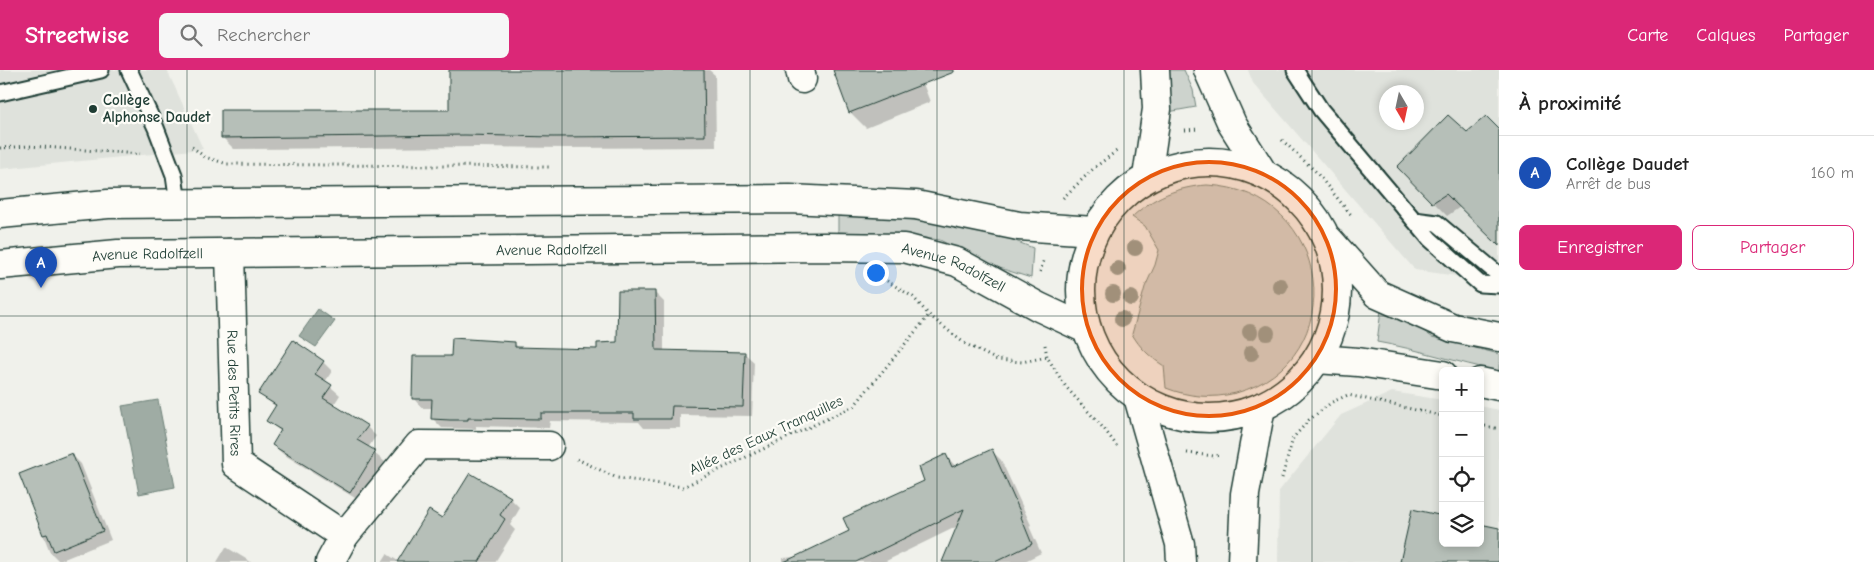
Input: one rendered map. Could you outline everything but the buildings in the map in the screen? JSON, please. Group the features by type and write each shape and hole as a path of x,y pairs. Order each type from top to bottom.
{"main road":[{"path":"1147,176 1157,109 1155,70"},
{"path":"1208,70 1232,124 1264,173"},
{"path":"1207,161 1230,163 1264,173 1284,185 1302,200 1313,214 1326,237 1334,260 1338,290 1333,323 1326,342 1317,359 1305,375 1287,392 1261,407 1231,416 1211,418 1192,417 1162,409 1138,397 1121,383 1103,363 1086,329 1080,295 1080,277 1087,248 1094,231 1111,206 1126,192 1147,176 1175,166 1207,161"},
{"path":"0,214 108,204 790,198 916,205 1019,226 1094,231"},
{"path":"1326,237 1377,294 1453,328 1499,337"},
{"name":"Avenue Radolfzell","path":"0,265 118,254 824,247 904,248 957,262 1086,329"},
{"name":"Rue des Petits Rires","path":"230,253 236,464 344,536"},
{"path":"1317,359 1358,362 1439,374"},
{"path":"1484,383 1499,386"},
{"path":"1138,397 1180,544 1181,562"},
{"path":"1242,562 1245,494 1261,407"},
{"path":"330,562 344,536 420,445 549,446"}],"lane":[{"path":"0,93 101,70"},
{"path":"129,70 156,128 174,175 178,203"},
{"path":"1295,70 1321,110 1430,239 1480,284 1499,285"},
{"path":"1414,220 1437,223 1499,275"}],"path":[{"path":"1062,199 1094,168 1133,139 1232,124"},
{"path":"1280,139 1315,171 1353,217"},
{"path":"189,141 192,148 204,157 227,164 555,167"},
{"path":"0,148 29,146 139,154"},
{"path":"879,280 887,281 913,297 929,315 964,343 997,360 1022,362 1047,357 1066,387 1106,430 1152,448 1214,456 1293,438"},
{"name":"Allée des Eaux Tranquilles","path":"549,446 617,478 683,487 854,406 929,315"},
{"path":"1281,482 1293,438 1309,420 1332,402 1348,395 1439,415"},
{"path":"1484,425 1499,429"}],"highlighted area":[{"path":"1230,163 1263,173 1284,185 1313,214 1334,260 1338,290 1333,323 1317,359 1275,400 1231,416 1191,417 1138,397 1103,363 1086,329 1080,277 1094,231 1126,191 1147,177 1175,166"}],"shaded area":[{"name":"Collège Alphonse Daudet","path":"0,70 167,70 203,149 0,169"},
{"path":"1169,70 1184,70 1193,90 1196,107 1168,112"},
{"path":"1248,70 1499,70 1499,282 1415,270 1253,83"},
{"path":"1207,185 1250,194 1282,216 1303,245 1313,279 1312,315 1299,348 1274,375 1236,393 1209,396 1192,395 1166,388 1164,366 1138,344 1132,334 1145,287 1155,265 1159,250 1145,226 1132,217 1148,204 1166,194 1186,188"},
{"path":"838,216 897,218 980,227 1033,248 1031,278 981,262 940,240 902,235 838,232"},
{"path":"1382,302 1432,337 1499,354 1499,371 1408,348 1377,342"},
{"path":"318,309 335,321 316,347 299,336"},
{"path":"1392,392 1439,399 1439,547 1484,547 1484,407 1499,410 1499,562 1278,562 1279,491 1341,415"},
{"path":"158,400 175,487 139,494 122,406"}],"place":[{"name":"Collège Alphonse Daudet","path":"93,109"},
{"name":"Collège Daudet","path":"41,288"}]}
